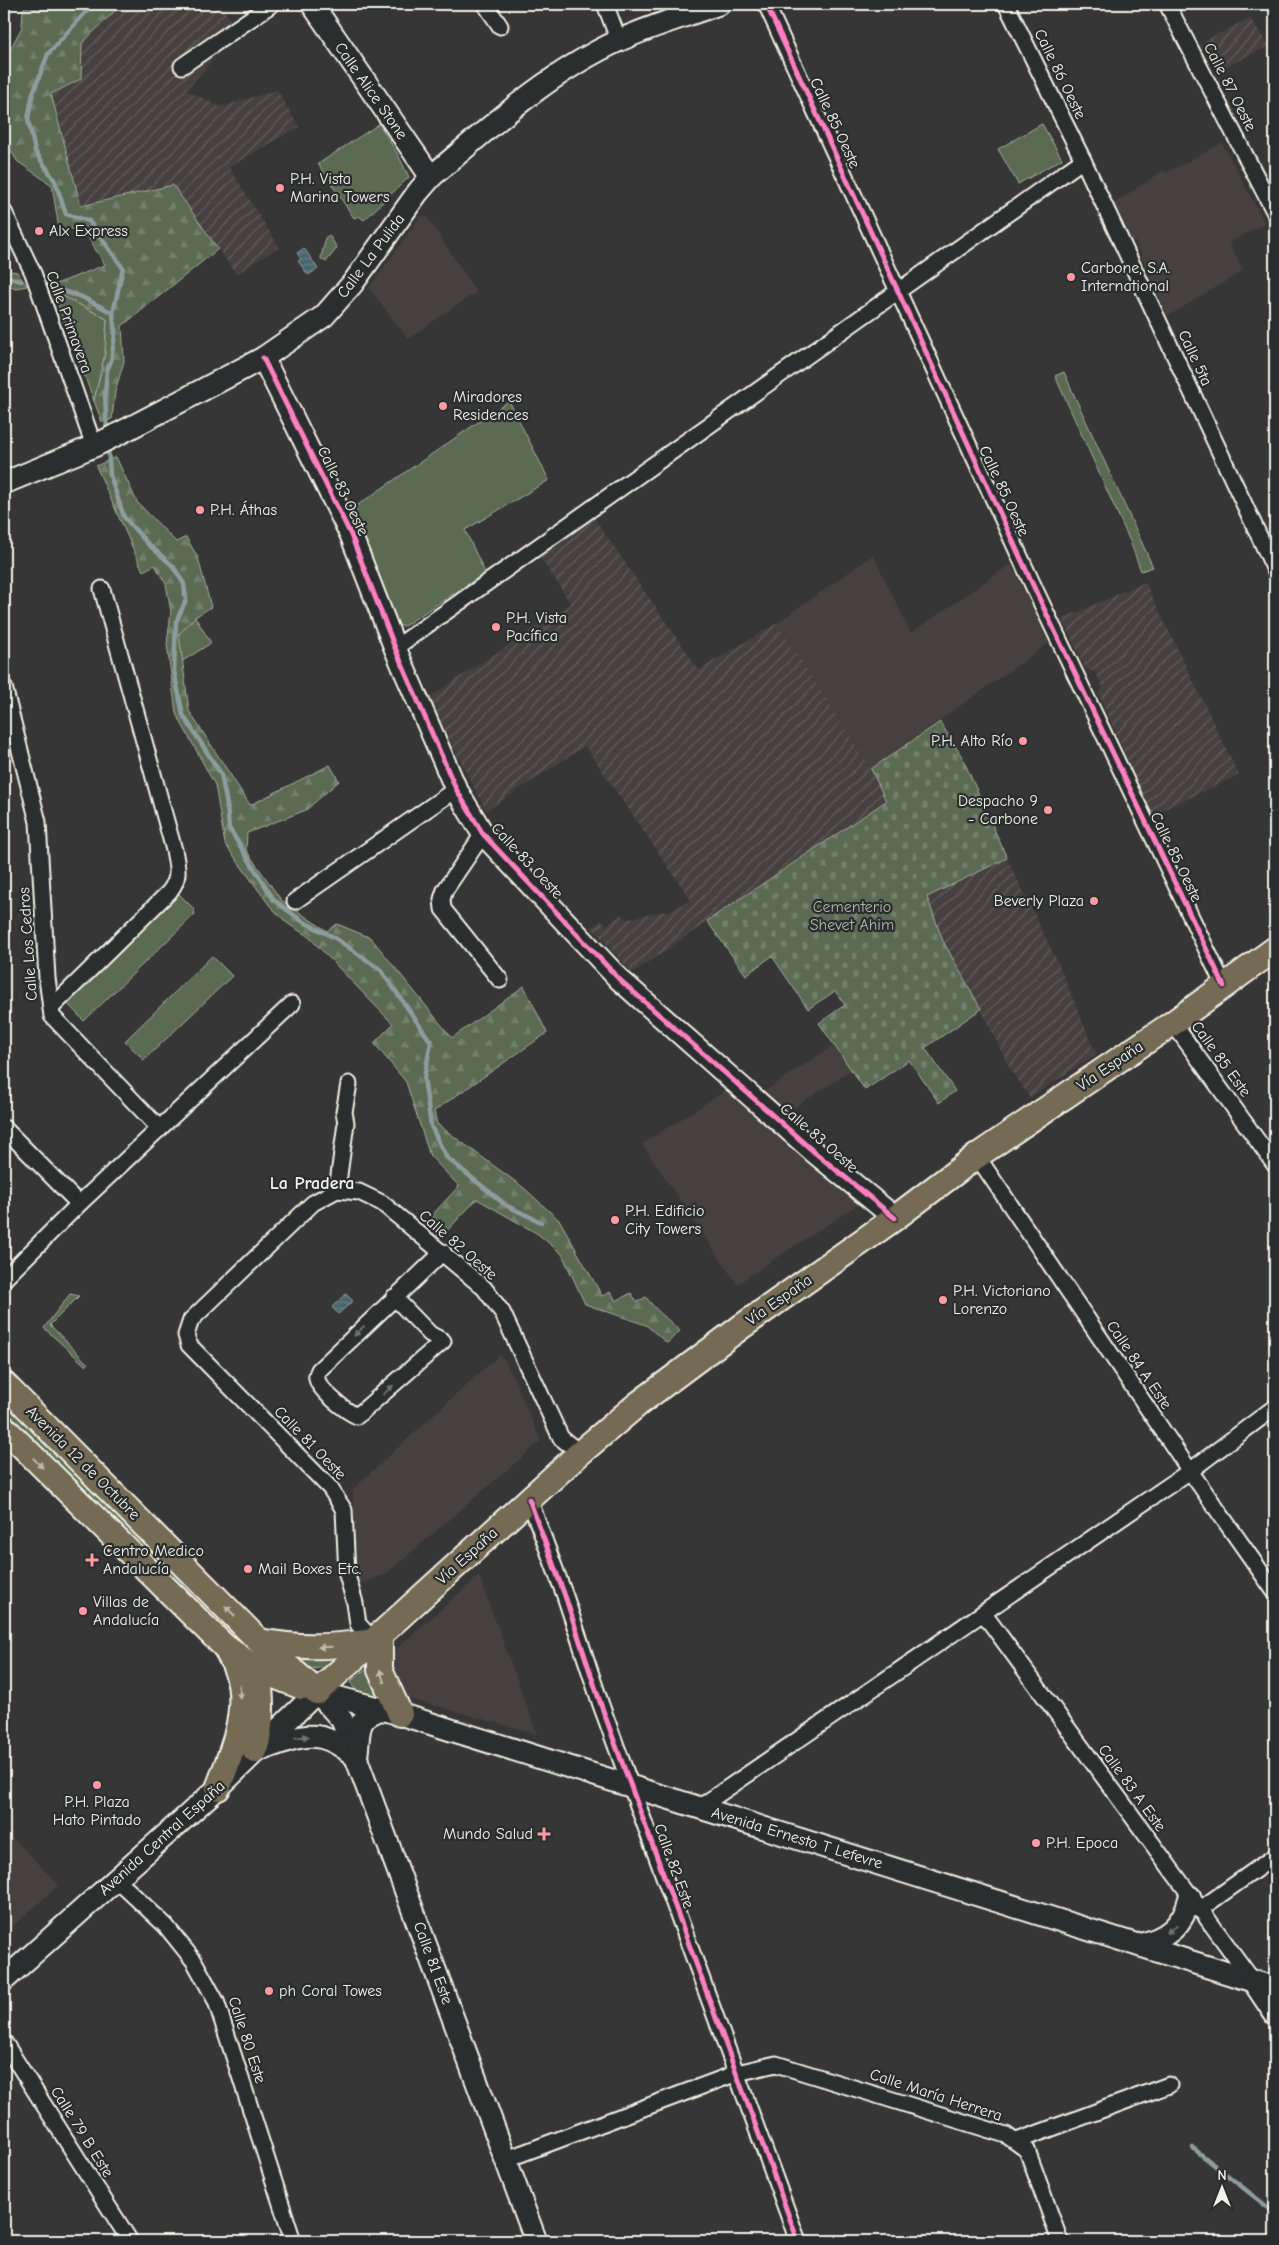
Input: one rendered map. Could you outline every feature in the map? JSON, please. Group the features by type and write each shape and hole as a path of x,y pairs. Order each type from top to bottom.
{"main road":[{"name":"Calle Alice Stone","path":"312,4 431,177"},
{"name":"Calle La Pulida","path":"4,483 94,446 263,358 324,316 353,283 418,192 431,177 526,98 572,66 619,41 719,4"},
{"name":"Calle 83 Oeste","path":"263,358 352,535 394,648 456,789 483,834 620,980 813,1151 895,1218"},
{"name":"Vía España","path":"317,1692 580,1453 638,1404 895,1218 977,1156 1173,1023 1275,949"},
{"name":"Avenida 12 de Octubre","path":"4,1384 259,1640 317,1692"},
{"name":"Avenida 12 de Octubre","path":"4,1428 65,1491 225,1647 257,1669 317,1692"},
{"path":"259,1640 298,1647 317,1648 377,1637 380,1670 391,1711 369,1715 360,1726 357,1758"},
{"path":"218,1788 231,1755 239,1721 240,1703 238,1674 225,1647"},
{"path":"256,1751 261,1731 263,1710 257,1669"},
{"name":"Avenida Ernesto T Lefevre","path":"317,1692 391,1711 1275,1988"},
{"name":"Avenida Central España","path":"4,1980 218,1788 317,1692"},
{"name":"Calle 81 Este","path":"317,1692 342,1720 536,2241"},
{"path":"256,1751 306,1736 322,1737 340,1743 357,1758"},
{"path":"1138,1945 1159,1938 1176,1926 1195,1904"},
{"path":"1253,1982 1275,2014"}],"street":[{"path":"182,66 272,4"},
{"path":"486,4 500,26"},
{"path":"605,4 619,41"},
{"name":"Calle 85 Oeste","path":"766,4 1038,596 1224,986"},
{"name":"Calle 86 Oeste","path":"1006,4 1083,160"},
{"name":"Calle 87 Oeste","path":"1167,4 1275,213"},
{"path":"394,648 1083,160"},
{"name":"Calle 5ta","path":"1083,160 1275,570"},
{"name":"Calle Primavera","path":"4,212 34,273 94,446"},
{"path":"50,1008 177,882 174,850 102,589"},
{"name":"Calle Los Cedros","path":"4,687 36,806 47,978 52,1016 160,1129"},
{"path":"295,900 456,789"},
{"path":"483,834 445,890 442,899 443,909 500,980"},
{"path":"4,1279 79,1204 292,1004"},
{"name":"Calle 85 Este","path":"1173,1023 1275,1165"},
{"path":"337,1190 346,1123 344,1112 349,1084"},
{"path":"4,1128 79,1204"},
{"name":"Calle 84 A Este","path":"977,1156 1190,1471 1275,1592"},
{"name":"Calle 82 Oeste","path":"337,1190 359,1192 382,1204 443,1252 484,1288 502,1312 561,1438 580,1453"},
{"name":"Calle 81 Oeste","path":"337,1190 314,1203 191,1320 186,1335 189,1346 330,1488 339,1500 344,1510 348,1575 358,1624 377,1637"},
{"path":"394,1297 430,1334 443,1341 357,1416 348,1412 320,1386 316,1378 319,1370 394,1297 443,1252"},
{"path":"700,1807 1190,1471 1275,1407"},
{"name":"Calle 82 Este","path":"529,1499 565,1596 601,1705 798,2241"},
{"name":"Calle 83 A Este","path":"984,1614 1253,1982"},
{"path":"1195,1904 1275,1856"},
{"name":"Calle 80 Este","path":"116,1879 166,1926 194,1961 216,2001 294,2241"},
{"name":"Calle 79 B Este","path":"4,2042 130,2241"},
{"name":"Calle María Herrera","path":"507,2159 737,2073 776,2064 1006,2136 1017,2142 1027,2150 1060,2241"},
{"path":"1017,2142 1169,2084"}],"shaded area":[{"path":"122,4 220,4 230,19 233,37 186,90 220,107 277,90 299,127 229,167 279,247 236,274 173,185 81,206 51,94 81,79 82,43"},
{"path":"1250,18 1269,46 1219,70 1204,41"},
{"path":"1222,143 1265,223 1229,243 1243,271 1168,316 1135,241 1130,244 1112,205 1164,170 1166,173"},
{"path":"420,217 428,218 476,292 408,339 369,288"},
{"path":"594,518 699,670 777,623 871,769 886,801 632,973 592,928 601,920 607,925 621,914 626,919 671,910 691,900 585,746 486,811 428,698 571,604 540,557"},
{"path":"873,555 911,633 1011,564 1049,643 871,769 777,623"},
{"path":"1145,582 1239,775 1152,815 1098,693 1103,687 1095,671 1086,670 1062,619"},
{"path":"1007,858 1058,963 1096,1054 1030,1098 1009,1067 981,1009 943,941 927,897"},
{"path":"834,1045 851,1070 785,1114 762,1093"},
{"path":"730,1090 860,1203 737,1284 642,1144 725,1091"},
{"path":"499,1355 504,1359 516,1383 541,1441 386,1574 359,1584 355,1567 353,1489"},
{"path":"479,1576 537,1734 397,1695 385,1659"},
{"path":"4,1829 59,1885 12,1927 4,1918"}],"green space":[{"path":"29,4 122,4 82,43 81,79 51,94 81,206 173,185 218,249 122,326 124,361 115,392 112,419 102,422 94,401 105,354 107,319 59,294 54,294 51,286 105,265 83,229 59,229 52,185 17,161 4,138 4,61 22,27 23,9"},
{"path":"379,124 409,177 364,220 359,216 354,218 318,164"},
{"path":"1042,124 1062,159 1018,184 998,149"},
{"path":"329,235 337,248 326,262 321,259 321,256 325,238"},
{"path":"4,270 17,272 27,286 16,288 4,284"},
{"path":"54,294 59,294 107,319 105,354 94,401"},
{"path":"1064,372 1153,567 1141,571 1130,541 1055,376"},
{"path":"509,401 549,480 465,530 485,573 404,626 397,625 383,599 352,509"},
{"path":"116,457 137,502 176,542 186,537 198,558 211,607 195,617 179,634 189,711 250,805 330,765 339,781 306,810 247,833 246,850 281,900 327,931 337,924 371,938 452,1038 524,986 547,1033 434,1111 437,1124 524,1188 560,1221 602,1296 611,1292 616,1301 631,1293 637,1302 646,1297 680,1331 667,1343 646,1325 585,1304 562,1254 538,1234 477,1199 440,1238 424,1224 459,1186 430,1156 406,1082 374,1043 393,1024 309,937 287,923 270,906 225,844 215,785 176,713 167,644 171,612 166,584 155,565 143,571 96,466"},
{"path":"195,617 211,643 181,662 179,633"},
{"name":"Cementerio Shevet Ahim","path":"940,722 962,757 1007,858 927,897 943,941 981,1009 925,1048 955,1091 939,1103 909,1060 865,1090 819,1023 845,1005 835,991 808,1009 772,956 746,975 707,921 886,801 871,769"},
{"path":"179,894 193,908 195,914 84,1021 66,1002"},
{"path":"212,956 232,976 144,1060 125,1041"},
{"path":"70,1294 79,1296 50,1325 88,1364 86,1366 44,1328"},
{"path":"4,1396 228,1622 237,1642 219,1633 4,1416"},
{"path":"289,1652 334,1654 335,1657 323,1668 304,1669"},
{"path":"375,1661 384,1699 359,1692 352,1686 351,1681"}],"water":[{"path":"304,248 318,269 308,275 298,261 301,259 297,253"},
{"path":"346,1294 353,1301 338,1314 332,1307"}],"waterway":[{"path":"93,4 48,54 33,93 28,119 35,151 55,181 66,214 89,221 123,268 113,313 115,335 111,361 107,370 105,394 107,433"},
{"path":"4,276 21,281"},
{"path":"56,289 82,297 113,313"},
{"path":"108,445 110,475 124,517 148,544 173,566 184,584 186,600 176,622 174,671 183,715 221,774 229,828 274,900 302,921 335,938 381,970 431,1042 424,1078 431,1126 446,1157 507,1206 541,1222"},
{"path":"1193,2148 1275,2213"}],"cycle path":[{"path":"766,4 1038,596 1224,986"},
{"path":"263,358 351,535 395,648 456,789 483,834 620,980 813,1151 895,1218"},
{"path":"529,1499 565,1596 601,1705 798,2241"}],"place":[{"name":"P.H. Vista Marina Towers","path":"280,188"},
{"name":"Alx Express","path":"39,231"},
{"name":"Carbone, S.A. International","path":"1071,277"},
{"name":"Miradores Residences","path":"443,406"},
{"name":"P.H. Áthas","path":"200,510"},
{"name":"P.H. Vista Pacífica","path":"496,627"},
{"name":"P.H. Alto Río","path":"1023,741"},
{"name":"Despacho 9 - Carbone","path":"1048,810"},
{"name":"Beverly Plaza","path":"1094,901"},
{"name":"P.H. Edificio City Towers","path":"615,1220"},
{"name":"P.H. Victoriano Lorenzo","path":"943,1300"},
{"name":"Centro Medico Andalucía","path":"92,1560"},
{"name":"Mail Boxes Etc.","path":"248,1569"},
{"name":"Villas de Andalucía","path":"83,1611"},
{"name":"P.H. Plaza Hato Pintado","path":"97,1785"},
{"name":"Mundo Salud","path":"544,1834"},
{"name":"P.H. Epoca","path":"1036,1843"},
{"name":"ph Coral Towes","path":"269,1991"}],"district":[{"name":"La Pradera","path":"312,1183"}]}
